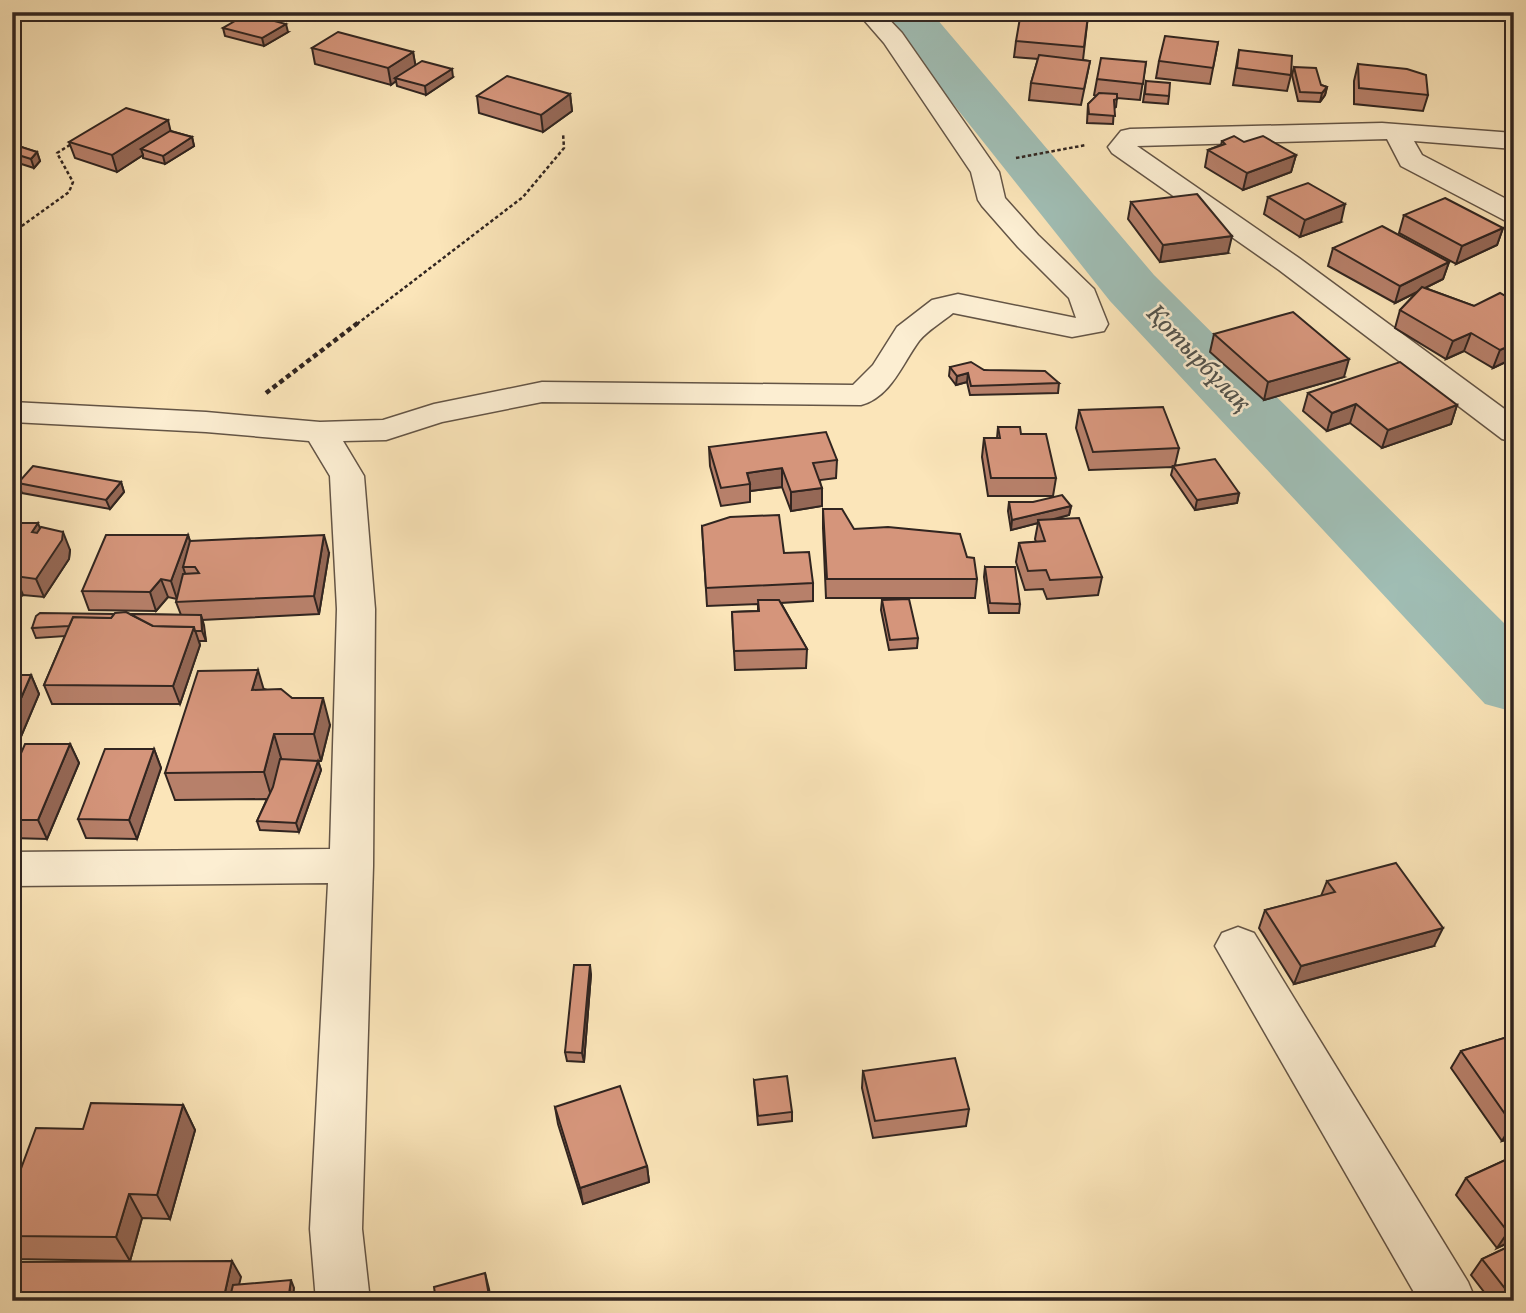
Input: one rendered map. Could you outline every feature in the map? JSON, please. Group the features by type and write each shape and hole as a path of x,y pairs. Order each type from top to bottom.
{"street":[{"path":"12,412 320,432 386,430 434,414 542,392 861,395 885,371 908,334 943,306 958,303 1072,328 1093,324 1083,295 992,200 985,172 893,38 869,12"},
{"path":"1514,141 1396,132 1130,137 1121,147 1289,264 1514,432"},
{"path":"1396,132 1411,160 1514,214"},
{"path":"320,432 347,476 356,609 351,866 337,1229 343,1301"},
{"path":"12,869 351,866"},
{"path":"1238,946 1449,1301"}],"path":[{"path":"1070,12 1073,16 1075,12"},
{"path":"244,425 269,389 294,373 523,197 564,148 563,133"},
{"path":"12,233 69,192 73,182 57,153 79,140"}],"building":[{"path":"1021,12 1088,16 1084,47 1016,41"},
{"path":"247,14 286,24 262,38 223,28"},
{"path":"338,32 413,52 388,68 312,48"},
{"path":"1165,36 1218,42 1213,68 1159,61"},
{"path":"1239,50 1292,56 1291,75 1237,68"},
{"path":"1039,55 1090,61 1084,89 1031,83"},
{"path":"1101,58 1146,62 1143,84 1097,79"},
{"path":"422,61 452,69 425,86 395,78"},
{"path":"1358,64 1407,69 1426,75 1428,95 1359,88"},
{"path":"1294,67 1316,68 1321,85 1327,87 1322,93 1300,92"},
{"path":"507,76 570,94 541,115 477,96"},
{"path":"1146,81 1170,83 1169,96 1145,94"},
{"path":"1099,93 1117,94 1117,99 1114,100 1115,116 1089,114 1088,104"},
{"path":"126,108 168,120 112,155 69,142"},
{"path":"170,131 192,137 163,156 141,149"},
{"path":"1234,136 1244,142 1263,136 1296,155 1247,173 1208,150 1225,144 1222,141"},
{"path":"12,144 37,152 31,159 12,153"},
{"path":"1308,183 1345,204 1305,220 1268,197"},
{"path":"1197,194 1232,236 1163,245 1131,202"},
{"path":"1445,198 1503,228 1462,246 1404,215"},
{"path":"1382,226 1449,262 1400,286 1333,248"},
{"path":"1422,287 1474,306 1500,293 1514,301 1514,344 1500,350 1471,333 1453,341 1400,310"},
{"path":"1293,312 1349,359 1268,382 1214,334"},
{"path":"971,362 984,370 1045,371 1059,383 971,386 968,373 957,376 950,367"},
{"path":"1400,362 1457,405 1388,430 1356,404 1332,413 1308,393"},
{"path":"1163,407 1179,448 1093,452 1079,410"},
{"path":"998,427 1020,427 1021,434 1046,434 1056,478 991,478 984,438 1000,438"},
{"path":"826,432 837,460 813,463 822,488 791,492 782,468 747,473 750,484 721,488 709,447"},
{"path":"1215,459 1239,493 1197,500 1173,466"},
{"path":"33,466 121,482 106,500 18,483"},
{"path":"1062,495 1071,506 1012,520 1009,502 1033,502"},
{"path":"823,509 842,509 854,529 888,527 960,534 967,557 974,558 977,579 827,579"},
{"path":"779,515 784,553 809,552 813,583 706,588 702,526 730,517"},
{"path":"1079,518 1102,577 1050,580 1046,570 1028,571 1019,543 1045,541 1038,520"},
{"path":"12,523 38,523 32,532 37,533 41,527 63,532 62,540 36,579 15,576 12,578"},
{"path":"106,535 188,535 171,581 161,579 150,592 82,591"},
{"path":"324,535 314,596 176,602 183,574 199,573 195,567 183,567 190,541"},
{"path":"985,567 1015,567 1020,604 990,603"},
{"path":"909,599 918,638 890,640 882,600"},
{"path":"758,600 779,600 807,649 734,651 732,612 759,611"},
{"path":"126,612 153,626 194,627 173,686 44,685 73,617 111,618 115,613"},
{"path":"40,613 114,614 111,618 73,617 69,626 32,628 36,616"},
{"path":"130,614 201,615 202,631 195,631 194,627 153,626"},
{"path":"258,670 252,690 281,689 292,698 323,698 314,734 274,734 264,772 165,773 198,671"},
{"path":"12,675 31,675 12,719"},
{"path":"25,744 70,744 38,820 12,820 12,774"},
{"path":"105,749 154,749 129,820 78,819"},
{"path":"280,759 318,761 296,823 257,821 273,787"},
{"path":"1396,863 1443,928 1301,966 1265,910 1335,892 1327,881"},
{"path":"574,965 590,965 582,1053 565,1052"},
{"path":"1514,1035 1514,1124 1512,1124 1461,1051"},
{"path":"955,1058 969,1109 875,1121 863,1071"},
{"path":"787,1076 792,1112 758,1116 754,1080"},
{"path":"620,1086 647,1166 580,1188 555,1107"},
{"path":"91,1103 183,1105 157,1195 129,1194 116,1237 12,1236 12,1193 36,1128 83,1129"},
{"path":"1514,1156 1514,1229 1508,1232 1466,1178"},
{"path":"1514,1244 1514,1300 1482,1259"},
{"path":"232,1261 223,1301 12,1301 12,1262"},
{"path":"485,1273 490,1301 436,1301 434,1287"},
{"path":"291,1280 288,1301 229,1301 233,1285"}],"waterway":[{"name":"Қотырбұлақ","path":"904,12 1132,288 1514,683"}]}
